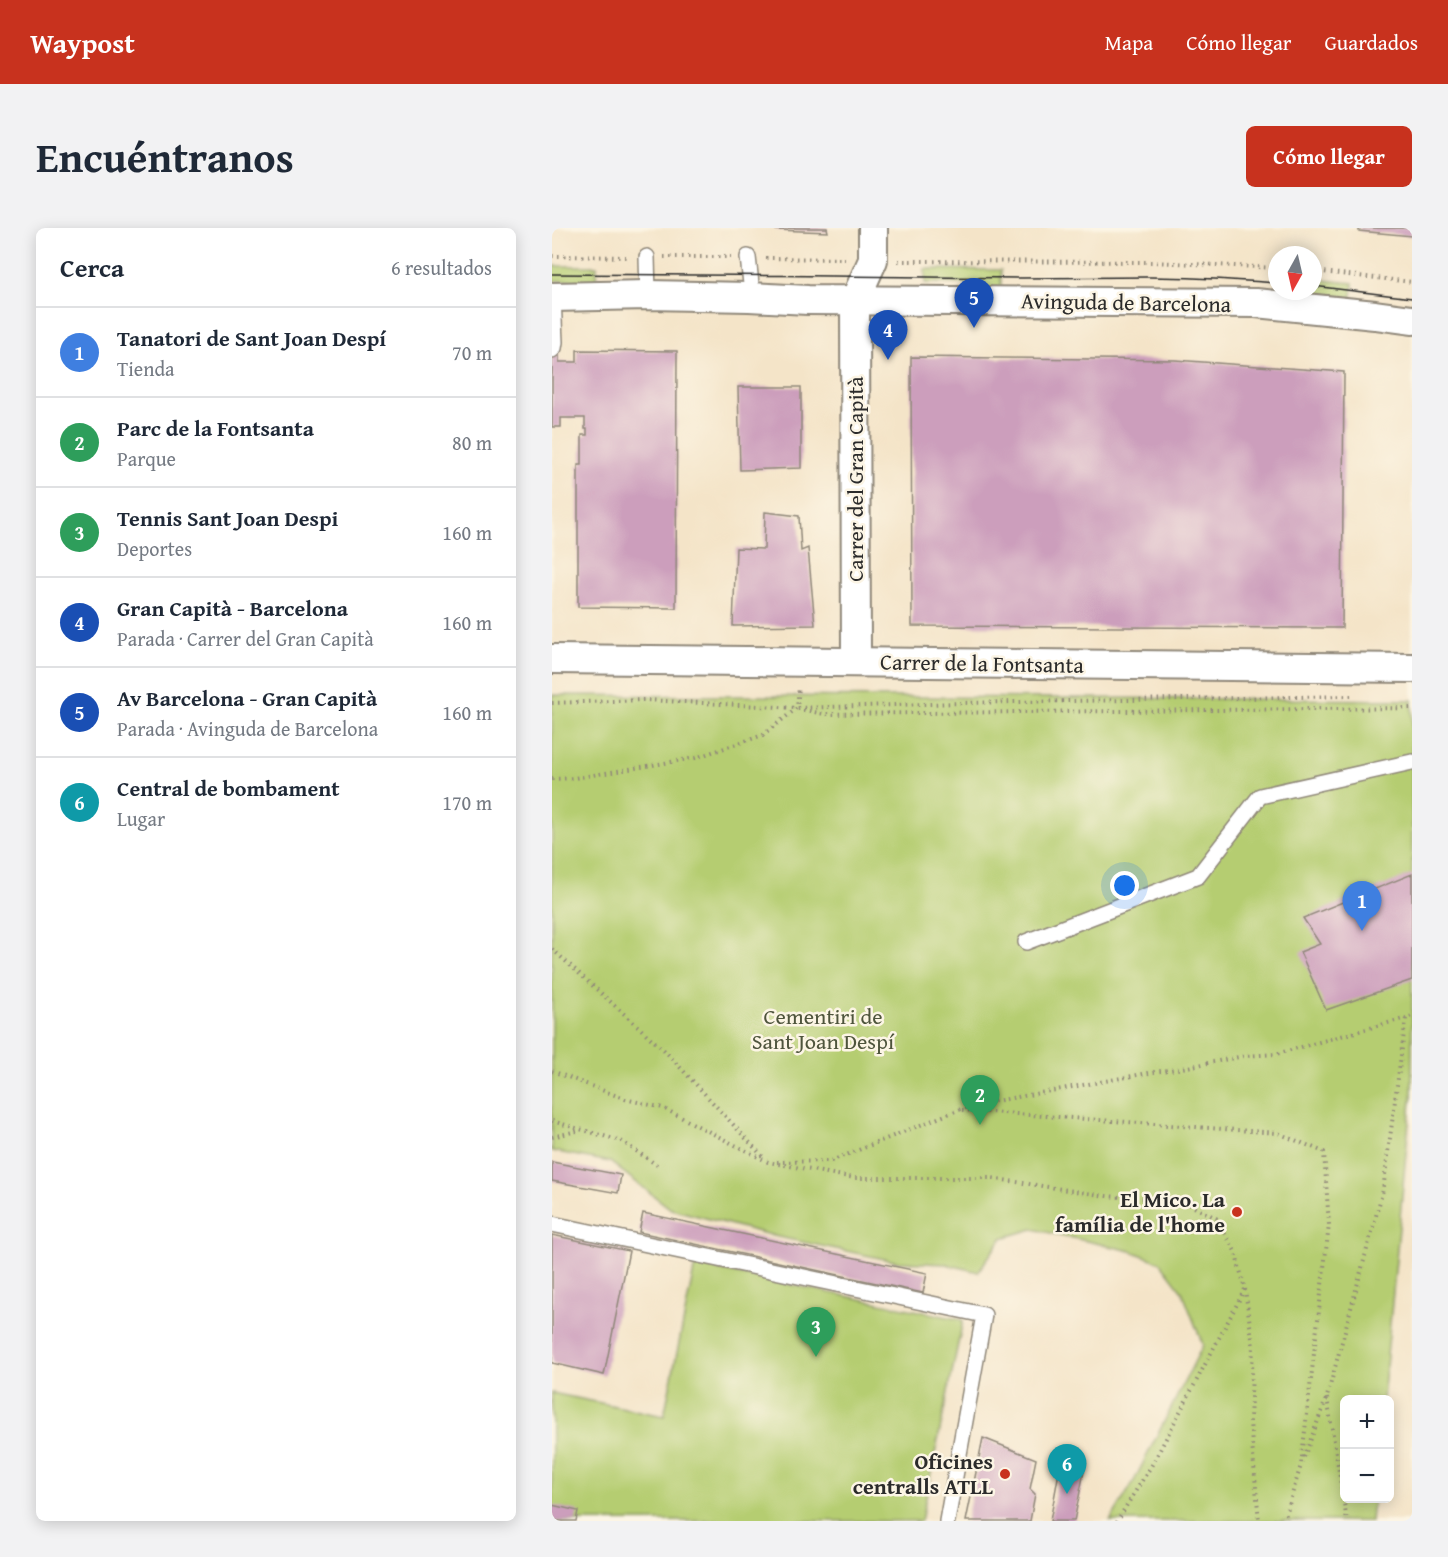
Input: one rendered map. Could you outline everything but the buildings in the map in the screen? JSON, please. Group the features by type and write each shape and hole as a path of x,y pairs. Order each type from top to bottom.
{"street":[{"name":"Carrer del Gran Capità","path":"856,662 855,300 873,260 873,228"},
{"name":"Avinguda de Barcelona","path":"553,297 648,295 808,300 1256,303 1412,320"},
{"name":"Carrer de la Fontsanta","path":"552,659 1412,668"}],"lane":[{"path":"647,257 648,295"},
{"path":"748,257 751,284 749,297"},
{"path":"552,350 554,348 553,297"},
{"path":"1026,942 1198,876 1260,796 1412,762"},
{"path":"552,1224 984,1315 947,1521"}],"path":[{"path":"552,256 1153,262 1268,268"},
{"path":"1322,273 1412,282"},
{"path":"552,703 645,700 797,708 972,702 1355,696"},
{"path":"797,708 825,714 1412,708"},
{"path":"552,779 575,778 695,758 763,735 797,708"},
{"path":"552,949 664,1050 768,1162 831,1161 958,1110 994,1101 1245,1056 1276,1054 1412,1016"},
{"path":"1284,1521 1301,1465 1326,1397 1383,1190 1406,1018"},
{"path":"552,1071 625,1099 663,1108 768,1162 854,1178 991,1178 1106,1196 1182,1201 1216,1218 1235,1251 1245,1289 1253,1346 1250,1422 1259,1521"},
{"path":"958,1110 1278,1132 1324,1152 1329,1225 1301,1465"},
{"path":"552,1121 621,1141 657,1165"},
{"path":"552,1137 581,1129"},
{"path":"1117,1521 1153,1463 1245,1289"},
{"path":"1326,1397 1347,1521"}],"green space":[{"path":"552,266 597,266 596,281 552,281"},
{"path":"925,269 1001,270 1001,291 970,291 970,284 925,283"},
{"path":"1322,280 1353,283 1352,298 1322,295"},
{"name":"Cementiri de Sant Joan Despí","path":"552,695 1412,700 1412,1100 1383,1395 1340,1395 1340,1503 1373,1503 1371,1521 1110,1521 1133,1483 1203,1345 1182,1291 1160,1262 1131,1251 1033,1229 1002,1238 978,1272 946,1264 899,1262 778,1237 671,1209 610,1162 552,1151"},
{"path":"695,1265 963,1320 921,1521 552,1521 552,1393 664,1416"}],"tram line":[{"path":"552,274 1166,277 1268,282"},
{"path":"1322,287 1412,298"}],"place":[{"name":"Av Barcelona - Gran Capità","path":"974,328"},
{"name":"Gran Capità - Barcelona","path":"888,360"},
{"name":"Tanatori de Sant Joan Despí","path":"1362,931"},
{"name":"Parc de la Fontsanta","path":"980,1125"},
{"name":"El Mico. La família de l'home","path":"1237,1212"},
{"name":"Tennis Sant Joan Despi","path":"816,1357"},
{"name":"Oficines centralls ATLL","path":"1005,1474"},
{"name":"Central de bombament","path":"1067,1494"}]}
